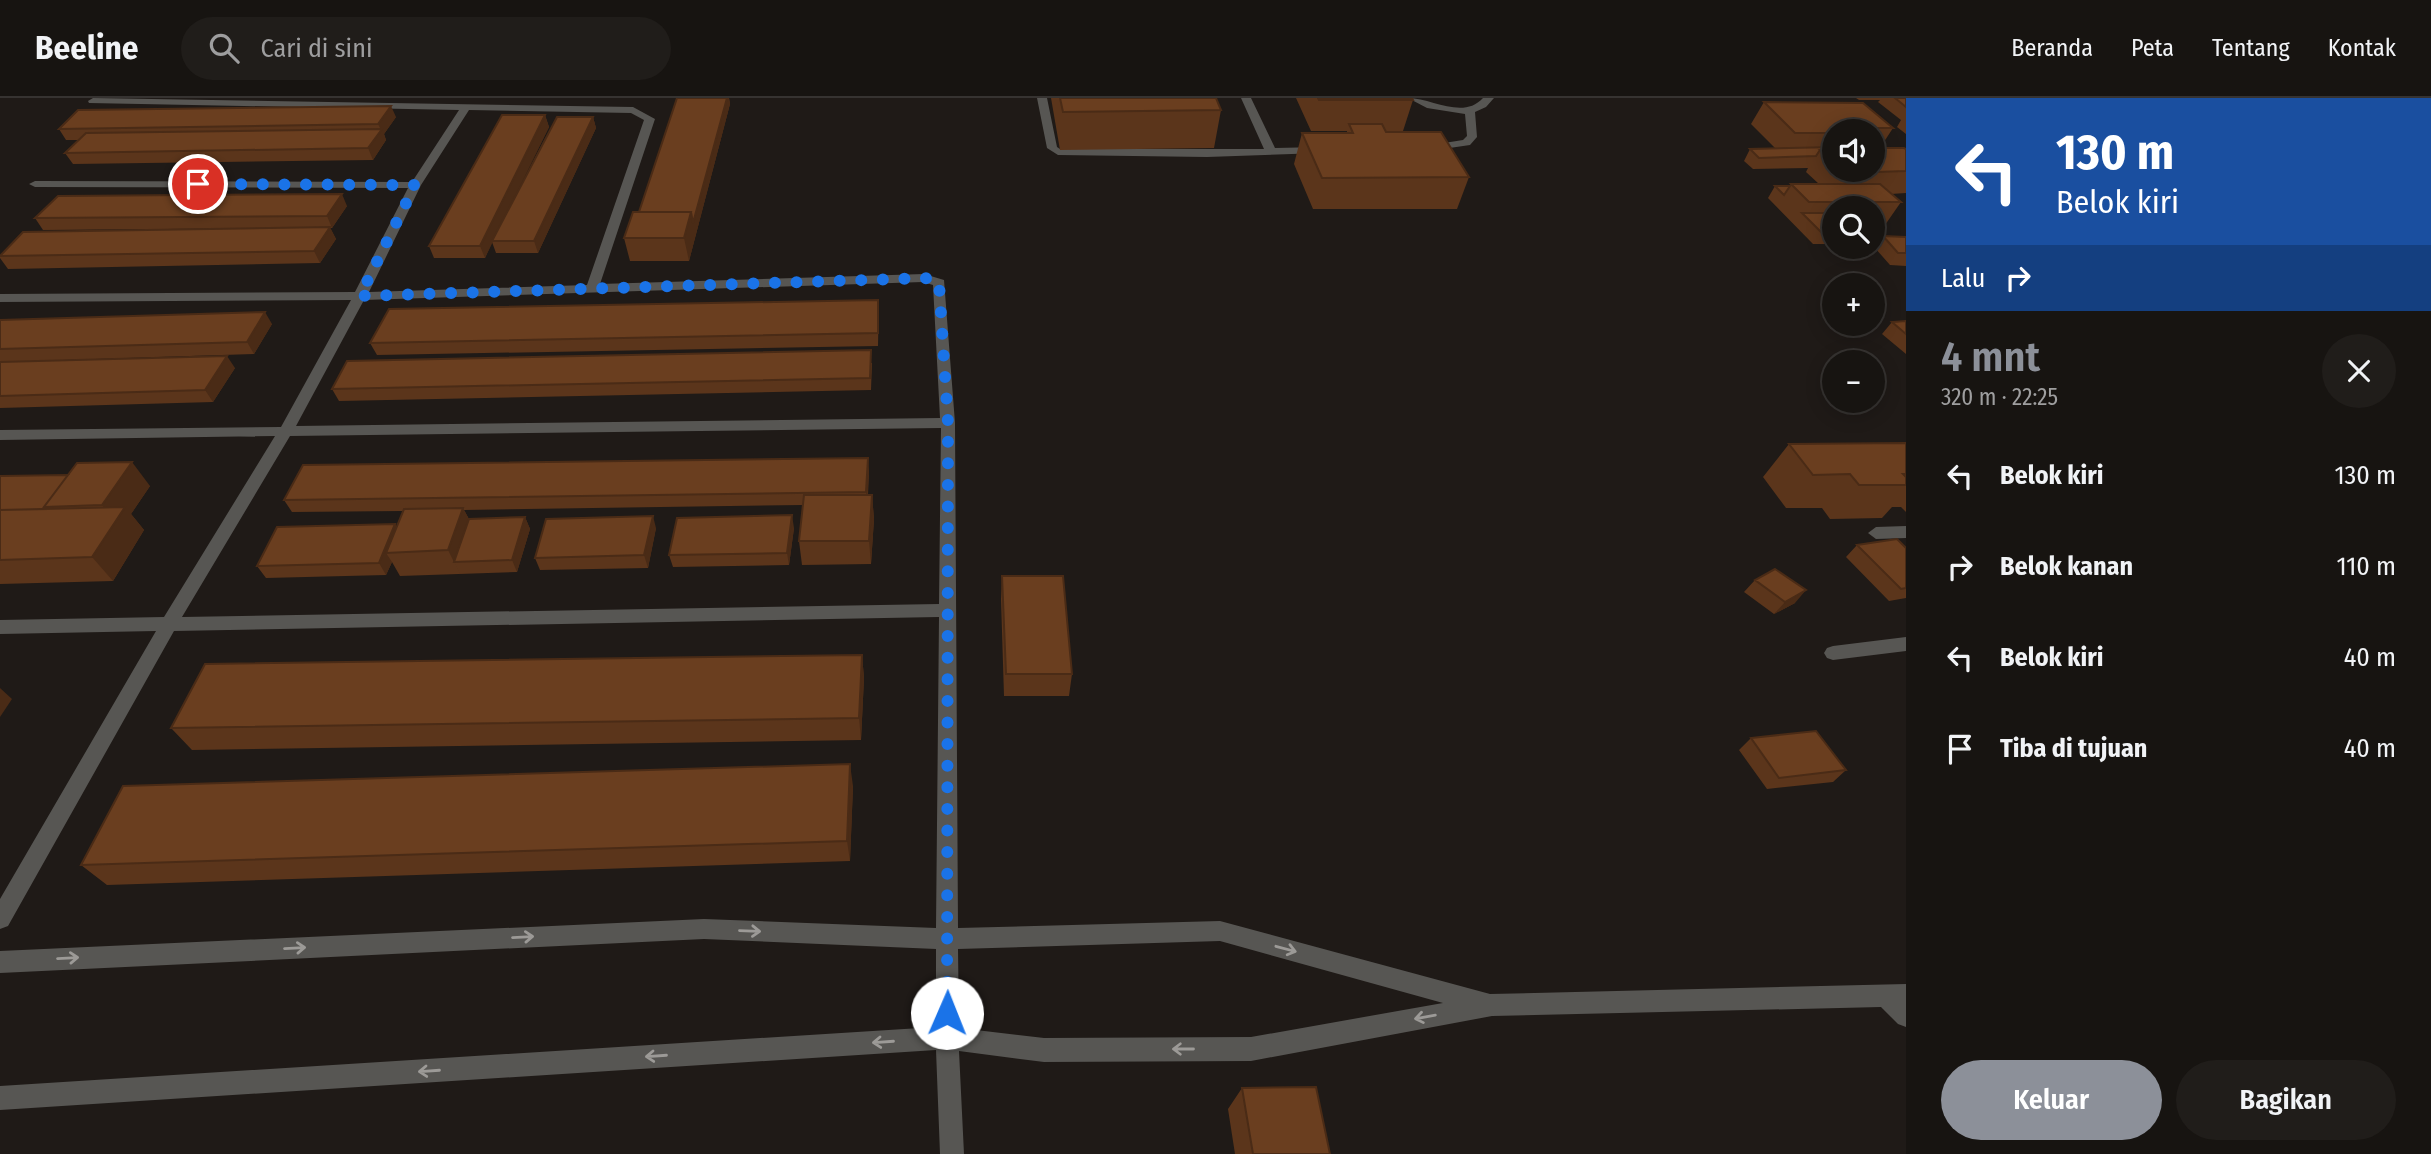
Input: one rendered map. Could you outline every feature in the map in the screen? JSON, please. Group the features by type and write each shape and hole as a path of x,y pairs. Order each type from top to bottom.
{"street":[{"path":"97,98 93,102 633,110 650,119 593,286"},
{"path":"1042,98 1052,148 1058,152 1207,154 1339,149"},
{"path":"1247,98 1270,150"},
{"path":"1413,98 1441,109 1470,109 1485,104 1489,98"},
{"path":"0,919 169,624 286,431 360,296 415,185 466,107"},
{"path":"1421,148 1448,148 1466,143 1472,136 1470,109"},
{"path":"35,184 415,185"},
{"path":"0,298 360,296 593,286 934,280 942,291 948,423 947,1038 952,1154"},
{"path":"0,436 948,423"},
{"path":"1876,533 1906,532"},
{"path":"0,627 948,610"},
{"path":"1833,653 1906,644"},
{"path":"0,962 704,929 948,939 1220,931 1492,1005"},
{"path":"0,1098 947,1038 1044,1050 1251,1049 1492,1005 1896,996 1906,1016"}],"building":[{"path":"677,98 727,98 693,223 691,212 639,212"},
{"path":"1060,98 1216,98 1221,110 1063,112"},
{"path":"1318,98 1412,98 1413,100 1319,100"},
{"path":"1895,98 1906,98 1906,107"},
{"path":"1764,102 1863,103 1882,119 1822,119 1822,133 1795,133"},
{"path":"391,106 378,124 59,129 78,110"},
{"path":"502,115 545,115 480,246 429,246"},
{"path":"557,117 593,117 534,241 492,241"},
{"path":"1349,124 1382,124 1386,132 1441,132 1469,177 1322,178 1302,133 1353,133"},
{"path":"382,129 368,148 65,153 86,133"},
{"path":"1822,147 1816,156 1759,158 1750,149"},
{"path":"1885,148 1906,149 1906,171 1885,172"},
{"path":"1791,184 1880,184 1901,202 1885,202 1885,196 1822,196 1822,202 1809,202"},
{"path":"1775,186 1790,186 1784,195"},
{"path":"342,194 327,216 35,218 58,196"},
{"path":"633,212 691,212 684,238 624,238"},
{"path":"1802,213 1822,213 1821,232"},
{"path":"330,227 314,251 0,256 23,232"},
{"path":"1885,236 1906,237 1906,253 1898,253"},
{"path":"878,300 878,333 370,343 389,309"},
{"path":"265,312 247,342 0,349 0,320"},
{"path":"1906,321 1906,334 1892,322"},
{"path":"871,350 870,378 332,389 347,361"},
{"path":"227,356 205,390 0,396 0,362"},
{"path":"1906,443 1906,474 1903,474 1906,477 1906,485 1859,485 1850,474 1813,475 1789,444"},
{"path":"868,458 866,492 284,500 303,465"},
{"path":"132,462 102,505 44,507 77,463"},
{"path":"68,475 44,507 46,509 0,510 0,476"},
{"path":"804,495 872,495 869,541 799,541"},
{"path":"125,507 92,557 0,560 0,510"},
{"path":"463,508 448,550 386,553 404,509"},
{"path":"792,515 787,553 669,555 677,518"},
{"path":"653,516 644,555 535,558 546,519"},
{"path":"525,517 512,560 454,562 469,519"},
{"path":"395,524 379,563 257,566 277,527"},
{"path":"1897,539 1906,548 1906,588 1901,589 1857,545"},
{"path":"1775,569 1806,590 1785,602 1755,580"},
{"path":"1002,576 1063,576 1072,674 1006,674"},
{"path":"862,655 859,718 171,728 205,664"},
{"path":"1816,731 1846,770 1779,778 1751,738"},
{"path":"850,764 847,841 81,865 123,786"},
{"path":"1316,1087 1330,1154 1253,1154 1242,1088"}],"route":[{"path":"198,184 415,185 360,296 593,286 925,278 939,283 942,291 948,423 947,1013"}]}
